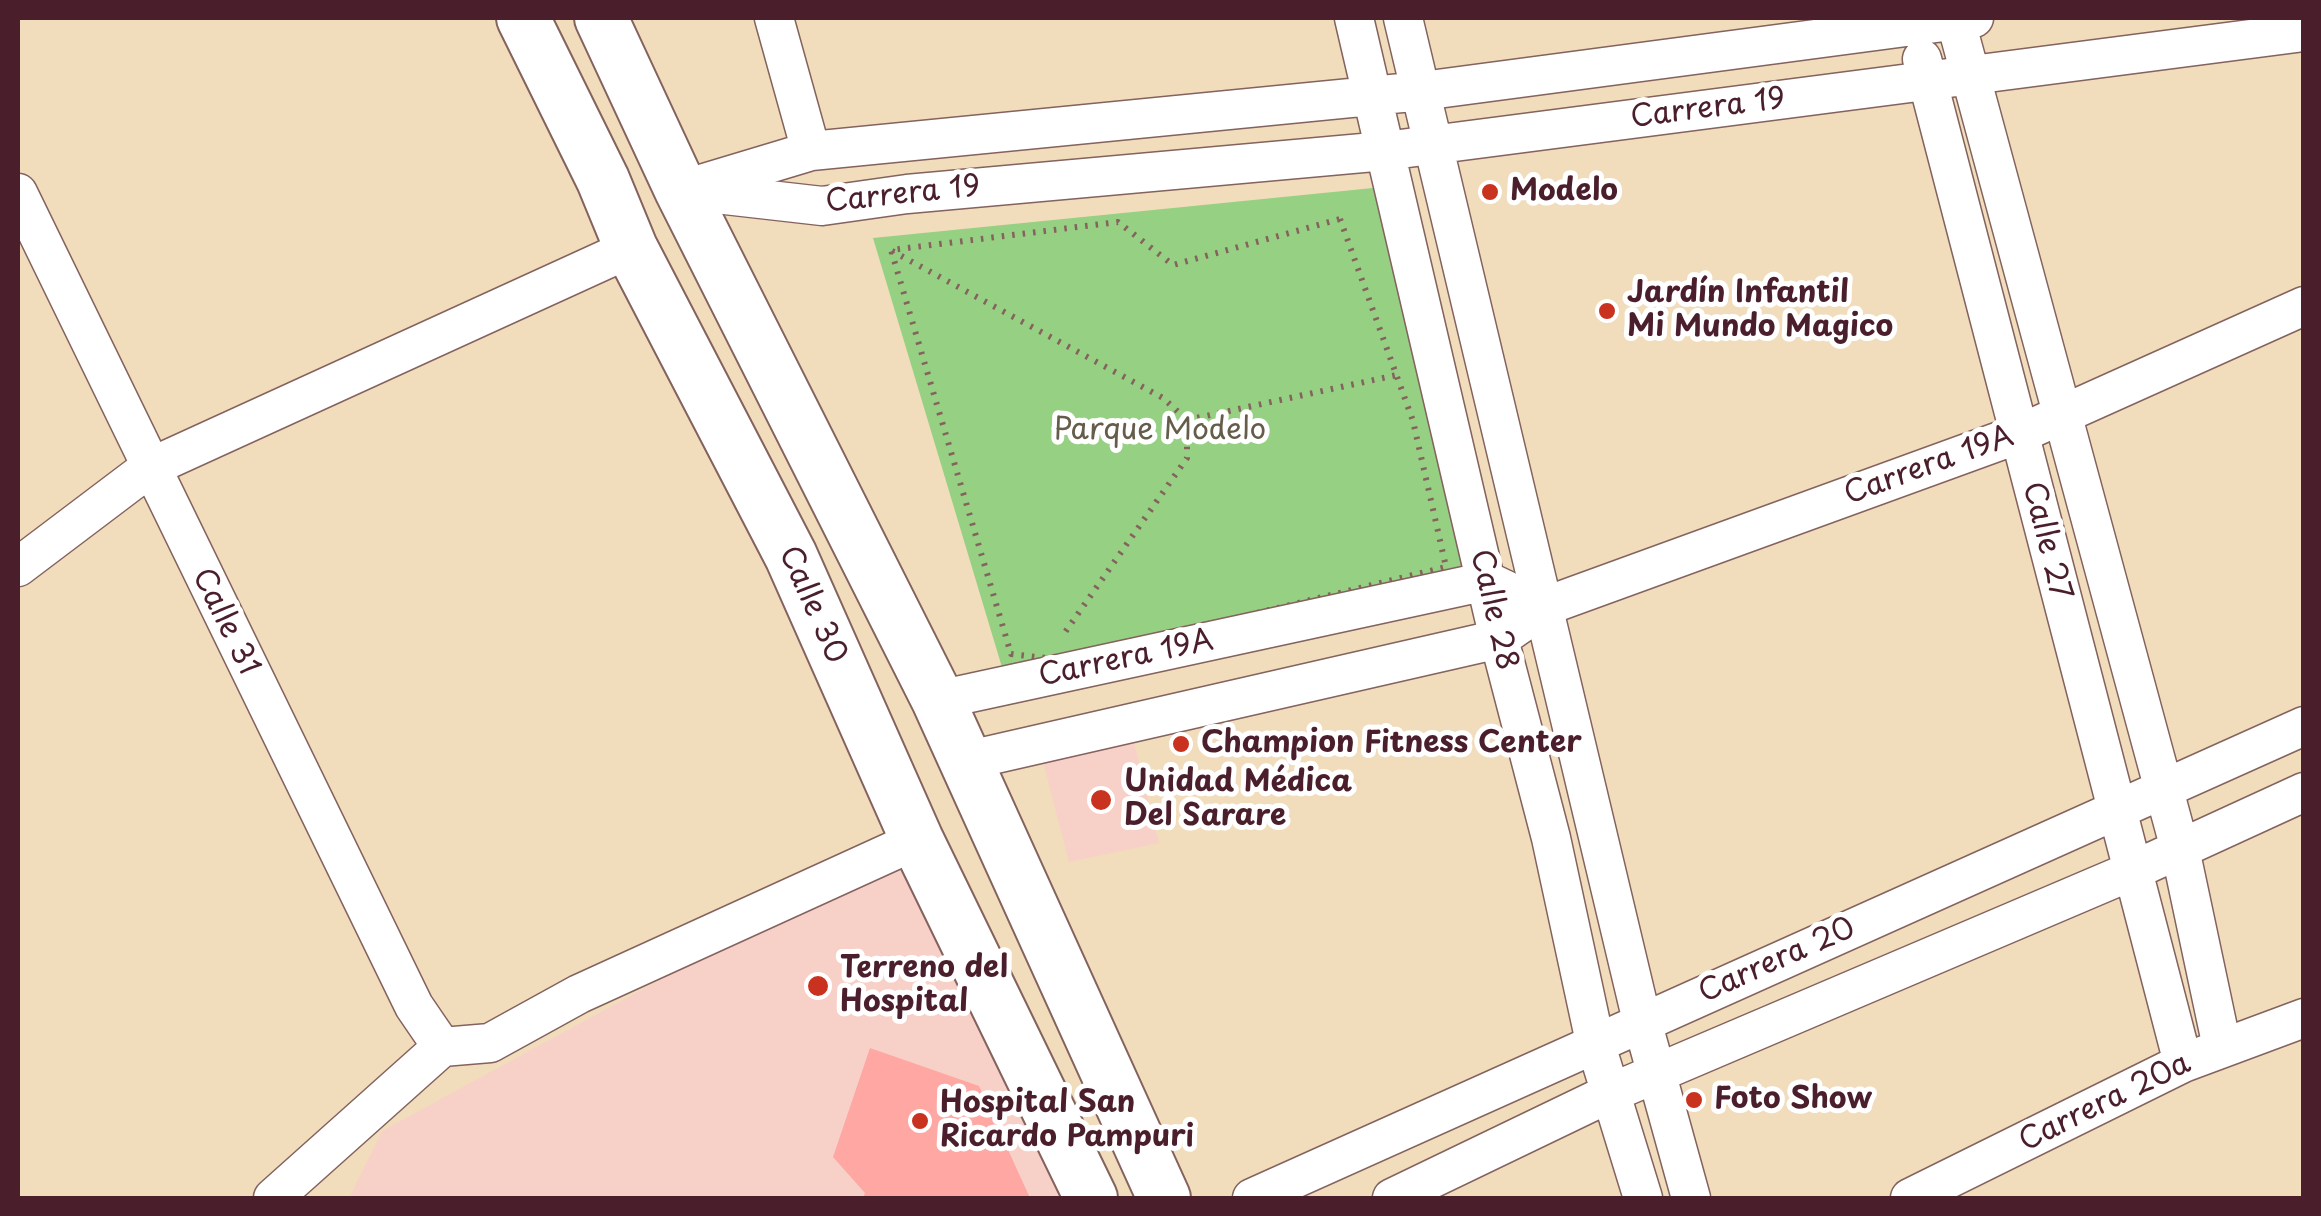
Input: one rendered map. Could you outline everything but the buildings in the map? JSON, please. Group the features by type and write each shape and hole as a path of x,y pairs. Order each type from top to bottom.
{"street":[{"name":"Calle 30","path":"523,18 603,180 631,248 792,556 917,840 1091,1198"},
{"path":"602,18 681,190 938,700 1164,1198"},
{"path":"774,18 811,150"},
{"name":"Calle 28","path":"1354,18 1499,639 1551,838 1595,1042 1643,1198"},
{"name":"Calle 28","path":"1403,18 1642,1021 1691,1198"},
{"name":"Carrera 19","path":"681,190 811,150 1422,91 1962,18"},
{"name":"Calle 27","path":"1962,18 1968,77 2180,849 2222,1047"},
{"name":"Calle 27","path":"1914,23 2183,1064"},
{"name":"Carrera 19","path":"681,190 822,206 907,194 1385,151 2304,32"},
{"name":"Calle 31","path":"18,193 414,1006 442,1046"},
{"path":"18,567 149,468 631,248"},
{"name":"Carrera 19A","path":"965,762 1499,639 1546,606 2019,434 2304,306"},
{"path":"1486,581 1546,606"},
{"name":"Carrera 19A","path":"938,700 1486,581"},
{"name":"Carrera 20","path":"1252,1198 2304,726"},
{"name":"Carrera 20","path":"1392,1198 1608,1094 2134,870 2304,792"},
{"path":"273,1198 442,1046 490,1043 580,994 917,840"},
{"name":"Carrera 20a","path":"1910,1198 1959,1188 2183,1064 2304,1018"}],"path":[{"path":"1340,219 1414,422 1446,567 1064,660 1011,654 891,250 1118,222 1173,265 1340,219"},
{"path":"891,250 1163,398 1187,420 1186,458 1047,658"},
{"path":"1187,420 1397,375"}],"shaded area":[{"name":"Unidad Médica Del Sarare","path":"1132,734 1159,843 1069,862 1042,758"},
{"name":"Terreno del Hospital","path":"917,840 1090,1198 349,1198 382,1131"}],"green space":[{"name":"Parque Modelo","path":"1373,188 1473,594 1007,684 873,238"}],"place":[{"name":"Modelo","path":"1490,192"},
{"name":"Jardín Infantil Mi Mundo Magico","path":"1607,311"},
{"name":"Champion Fitness Center","path":"1181,744"},
{"name":"Unidad Médica Del Sarare","path":"1101,800"},
{"name":"Terreno del Hospital","path":"818,986"},
{"name":"Foto Show","path":"1694,1100"},
{"name":"Hospital San Ricardo Pampuri","path":"920,1121"}]}
